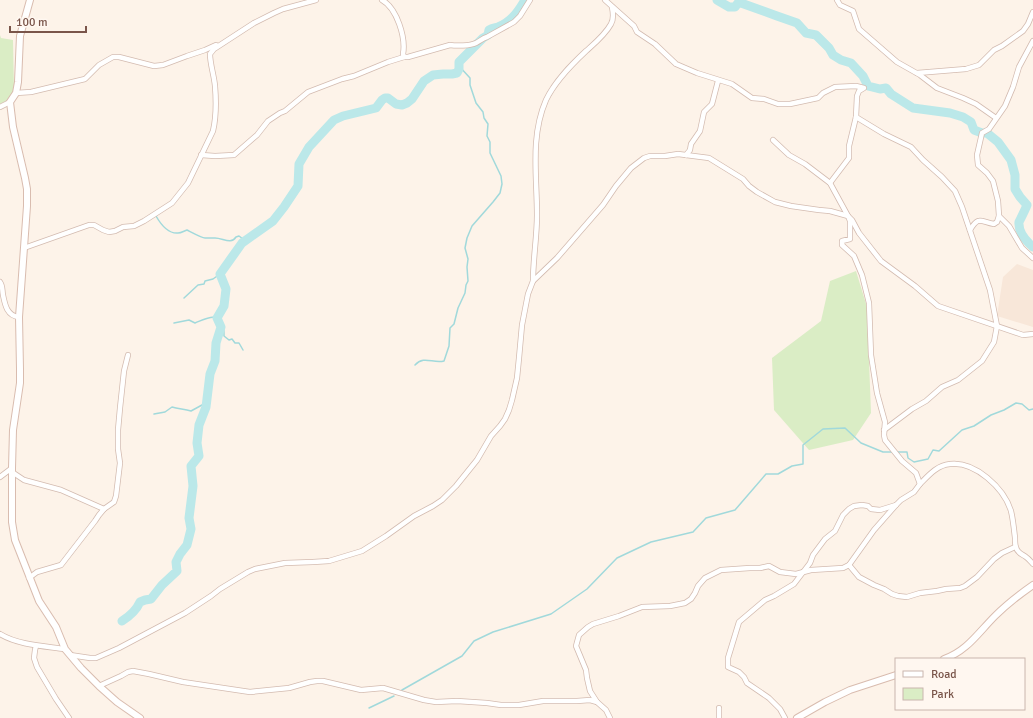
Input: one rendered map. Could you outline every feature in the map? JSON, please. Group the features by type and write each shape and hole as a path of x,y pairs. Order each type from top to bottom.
{"street":[{"path":"0,107 10,102 16,93 18,82 20,36 30,0"},
{"path":"24,248 89,225 94,225 109,232 123,227 134,226 172,203 188,183 213,131 215,123 215,86 210,54 254,23 274,13 316,0"},
{"path":"382,0 392,9 402,33 404,56"},
{"path":"201,155 234,155 257,135 268,121 286,111 308,92 404,56 408,57 450,45 455,46 475,43 514,22 520,16 530,0"},
{"path":"605,0 634,26 637,32 655,44 676,64 691,71 732,84 752,98 764,99 778,104 790,104 818,98 835,87 856,86 864,88 859,91 857,96 856,117 849,146 850,158 830,183"},
{"path":"838,0 840,6 853,11 859,29 897,62 920,75 937,88 969,101 996,118"},
{"path":"533,282 537,214 536,147 542,113 552,89 562,76 596,43 612,23 612,7"},
{"path":"916,73 966,70 979,65 994,50 1023,31 1033,12"},
{"path":"16,93 31,92 85,79 99,65 113,57 154,66 163,65 206,50 228,40"},
{"path":"970,230 974,222 979,220 994,224 997,222 999,216 998,201 993,181 978,165 977,156 982,134 989,129 1005,106 1019,67 1033,41"},
{"path":"686,155 690,150 691,144 700,131 704,112 712,104 718,80"},
{"path":"10,102 13,127 23,166 27,206 19,317 20,383 13,430 13,531 29,578 39,601 56,627 65,649 99,686 117,702 140,718"},
{"path":"856,117 884,134 911,147 955,191 962,207 990,290 997,326 994,342 982,361 958,380 942,387 926,401 912,409 884,430"},
{"path":"773,140 789,155 805,164 830,183 848,216 850,221 850,239 842,241 842,245 854,256 862,275 869,303 872,355 877,394 885,422 885,440 902,461 916,473 920,484"},
{"path":"70,655 96,658 119,648 185,613 220,589 255,569 293,562 330,561 362,551 414,516 442,500 456,486 477,460 491,436 505,419 509,410 517,378 523,320 528,294 533,282 557,258 603,205 631,168 644,158 650,156 678,154 709,158 743,179 757,192 775,202 791,206 830,211 848,216 881,261 915,286 938,306 1023,335 1033,334"},
{"path":"999,216 1009,226 1022,248 1033,258"},
{"path":"0,282 2,285 7,310 14,317 19,317"},
{"path":"29,578 37,572 61,565 99,515 114,502 120,463 118,449 120,408 124,372 128,355"},
{"path":"610,718 606,710 597,702 590,691 586,670 576,646 580,635 588,627 642,607 666,606 685,603 691,599 698,586 705,578 721,570 760,568 769,566 780,572 796,574 811,570 843,568 849,565 874,530 901,500 914,492 934,470 949,464 962,464 980,472 999,490 1011,510 1015,547 1033,564"},
{"path":"0,478 12,470"},
{"path":"12,470 24,480 61,490 104,510"},
{"path":"785,718 780,709 769,698 747,683 739,672 728,667 728,658 739,622 765,600 794,584 810,563 813,555 825,539 835,531 843,515 849,509 854,506 862,505 868,506 871,509 880,510 896,505"},
{"path":"849,565 859,577 874,586 898,596 907,597 920,593 960,588 965,586 977,577 994,559 1002,553 1015,547"},
{"path":"947,658 953,656 969,644 996,615 1033,585"},
{"path":"0,634 36,646 65,649"},
{"path":"36,646 34,658 37,667 69,718"},
{"path":"99,686 133,671 183,682 250,692 289,688 317,681 338,684 361,690 383,688 436,702 457,701 501,705 520,705 553,700 590,700 597,702"},
{"path":"797,718 850,690 895,675"},
{"path":"719,708 719,718"}],"shaded area":[{"path":"1017,264 1033,270 1033,327 997,316 1003,277"}],"green space":[{"path":"0,35 1,38 13,40 14,90 10,99 0,104"},
{"path":"856,271 867,307 871,413 853,440 809,450 774,410 772,358 821,321 830,281"}],"waterway":[{"path":"122,621 137,608 140,602 151,599 162,585 177,571 176,562 187,545 191,529 189,518 193,486 191,466 199,456 197,443 199,425 206,407 210,374 215,361 216,343 221,327 217,318 224,306 226,289 220,274 242,243 273,221 284,207 298,186 299,164 309,147 334,120 343,116 376,108 385,98 388,98 396,104 402,105 412,99 424,81 433,75 457,73 459,69 459,62 483,38 488,35 489,30 503,25 510,19 525,0"},
{"path":"717,0 729,7 735,7 738,3 741,3 797,23 806,33 816,35 829,48 833,55 841,60 851,63 863,76 868,86 880,89 886,88 891,94 913,108 950,113 963,117 971,122 974,130 987,133 998,142 1011,160 1015,175 1015,189 1027,205 1019,222 1019,226 1021,233 1033,247"},
{"path":"415,365 418,362 425,360 440,362 444,361 449,346 450,328 454,324 468,281 468,259 465,248 467,238 472,226 500,193 502,184 501,176 490,153 490,142 487,136 488,124 484,118 483,112 476,103 470,85 470,78 459,66"},
{"path":"156,216 165,228 174,233 180,233 187,230 204,238 218,238 229,241 232,241 239,236 243,239 242,243"},
{"path":"184,298 198,285 204,284 205,281 213,279 220,274"},
{"path":"174,323 189,320 195,323 212,317 218,319 224,329 224,336 229,340 232,339 235,343 239,343 243,350"},
{"path":"897,452 907,452 908,458 914,462 928,459 933,450 939,451 962,430 974,426 991,415 1016,403 1022,404 1029,410 1033,409"},
{"path":"154,414 165,412 172,407 191,411 202,405 206,407"},
{"path":"402,690 462,656 474,641 493,632 551,614 587,589 617,558 651,542 693,532 706,518 735,510 766,474 778,474 792,466 803,464 803,445 823,429 845,428 861,443 883,452 893,452"},
{"path":"369,708 394,696"}]}
